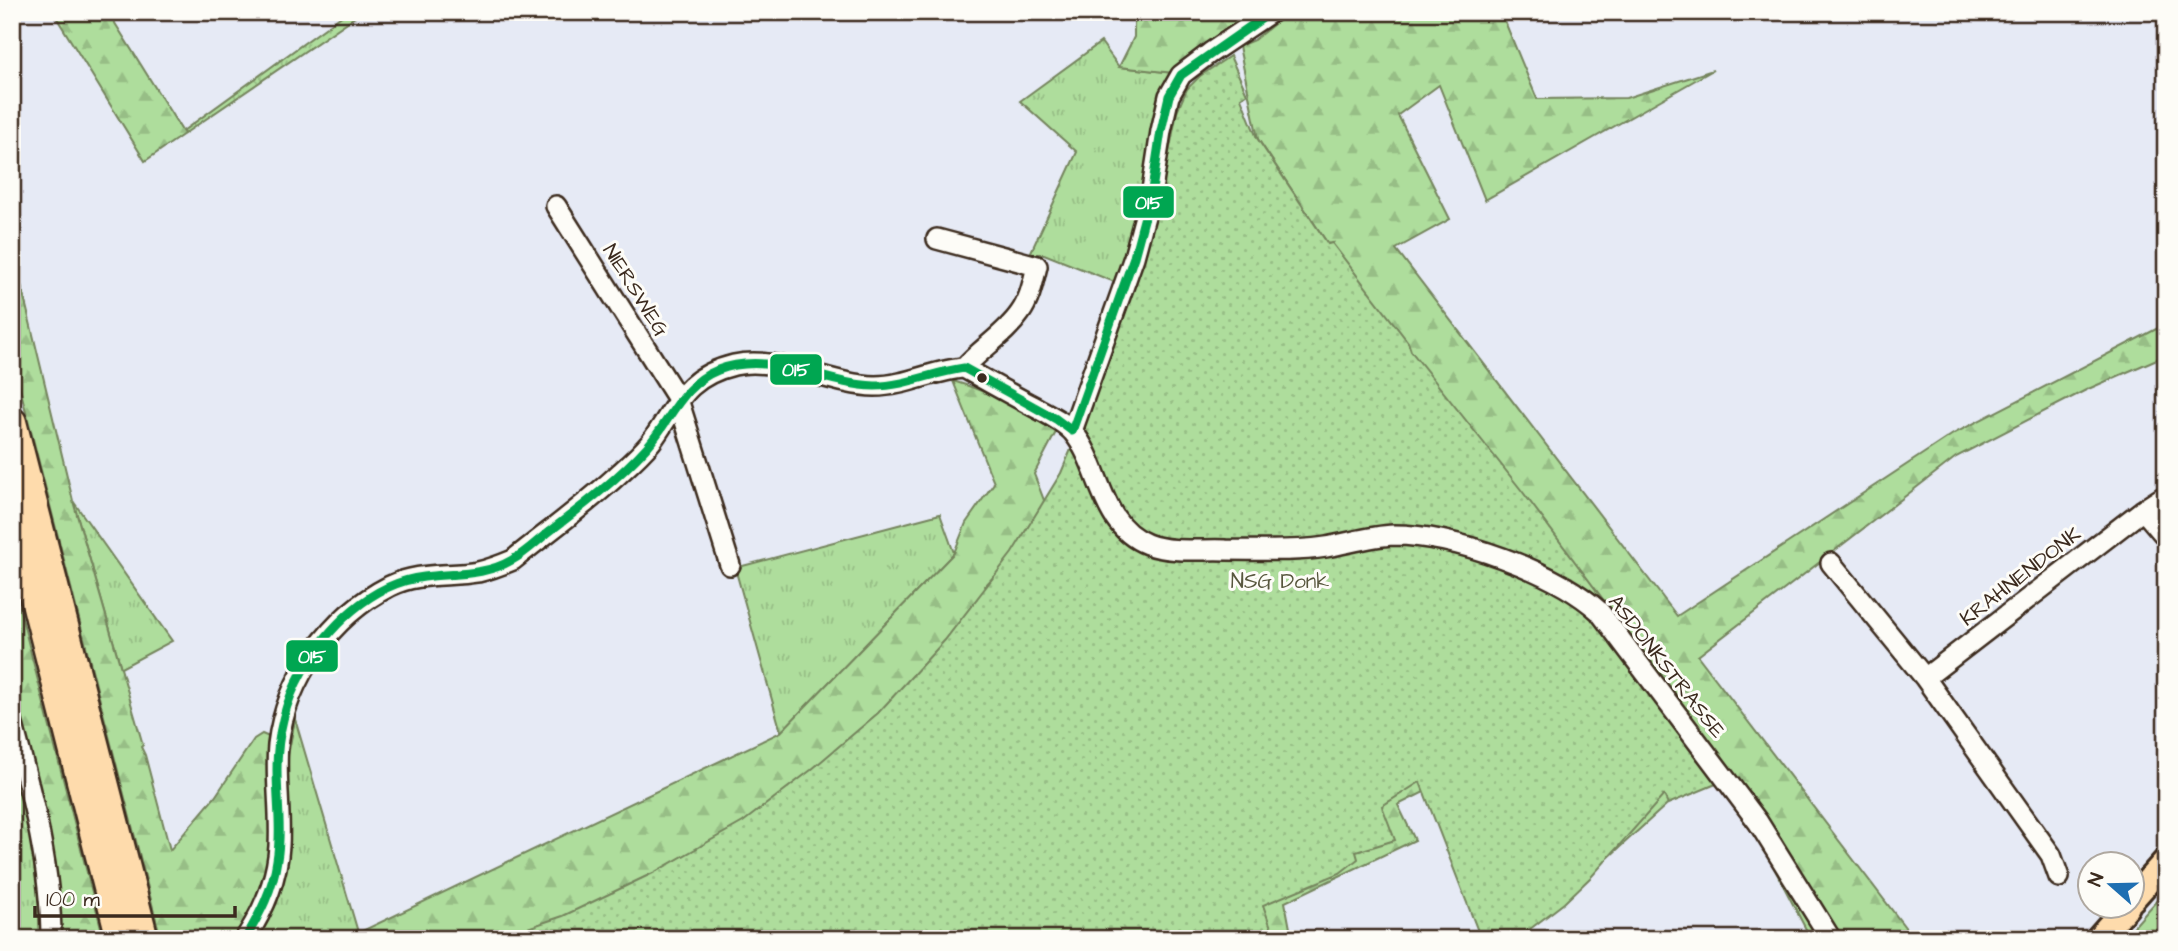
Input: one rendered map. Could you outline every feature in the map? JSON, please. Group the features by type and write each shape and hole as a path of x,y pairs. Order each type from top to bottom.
{"highway":[{"path":"12,422 144,939"},
{"path":"12,507 121,939"}],"main road":[{"path":"2146,885 2166,861"},
{"path":"2098,939 2114,920"}],"street":[{"path":"245,939 259,918 273,883 279,845 278,743 283,721 293,690 306,665 324,640 343,619 390,586 413,577 496,568 513,560 619,474 648,445 678,399 694,384 714,372 735,365 757,363 853,384 878,386 903,383 949,369 964,368 1072,431 1134,257 1152,190 1169,96 1181,75 1210,52 1271,12"},
{"name":"NIERSWEG","path":"556,206 678,399 730,565"},
{"path":"937,239 1037,266 1030,294 1021,313 964,368"},
{"name":"ASDONKSTRASSE","path":"1072,431 1082,446 1119,525 1132,537 1150,545 1174,549 1283,551 1326,547 1369,537 1395,535 1423,538 1492,555 1547,577 1586,599 1599,611 1759,822 1832,939"},
{"name":"KRAHNENDONK","path":"1925,678 2166,495"},
{"path":"2143,510 2166,537"},
{"path":"1831,563 1925,678 2050,855 2059,877"},
{"path":"12,721 37,814 51,905 51,939"}],"green space":[{"path":"53,12 108,12 184,134 145,161"},
{"path":"347,12 362,12 184,134 183,131"},
{"path":"1134,12 1249,12 1174,73 1119,67 1134,37"},
{"name":"NSG Donk","path":"1289,12 1501,12 1537,99 1626,98 1713,70 1485,200 1439,85 1398,115 1450,219 1396,249 1677,616 1953,434 2166,324 2166,355 2086,390 1956,457 1698,656 1914,939 1811,939 1772,864 1710,765 1609,857 1442,783 1398,805 1415,840 1285,902 1292,939 360,939 358,933 781,732 954,553 966,523 994,483 953,381 993,396 1056,432 1034,474 1045,503 1018,550 985,586 1031,689 1333,243 1328,244 1258,139 1239,46 1254,40"},
{"path":"1101,42 1119,67 1174,73 1157,123 1129,252 1117,283 1044,254 1030,254 1077,152 1020,101"},
{"name":"NSG Donk","path":"1230,56 1247,94 1241,98 1257,138 1328,244 1332,243 1408,342 1411,351 1522,491 1733,773 1716,784 1668,804 1664,795 1592,876 1564,903 1517,939 1481,939 1420,782 1382,806 1395,840 1356,852 1358,859 1340,873 1263,905 1275,939 495,939 563,916 653,873 743,822 811,770 878,713 945,640 1012,553 1061,473 1100,381 1163,183 1177,112 1187,89 1200,76"},
{"path":"12,247 73,501 143,745 141,747 170,850 215,797 254,739 262,734 269,737 295,719 285,766 288,858 277,903 253,939 161,939 12,357"},
{"path":"73,501 172,641 121,668"},
{"path":"940,514 954,553 781,732 735,568"},
{"path":"12,579 104,939 60,939 56,865 12,702"},
{"path":"295,719 360,939 253,939"},
{"path":"12,738 31,806 43,939 12,939 12,923 20,914 12,907"},
{"path":"2166,890 2166,939 2123,939 2140,920 2146,920 2146,913"}],"transit line":[{"name":"015","path":"1072,431 1134,257 1152,190 1169,96 1181,75 1271,12"},
{"name":"015","path":"245,939 265,901 277,860 277,757 283,720 296,683 324,639 352,610 386,588 424,577 491,569 522,554 625,470 655,437 686,393 706,376 738,365 758,364 875,386 897,384 964,368 1056,419 1072,431"}]}
